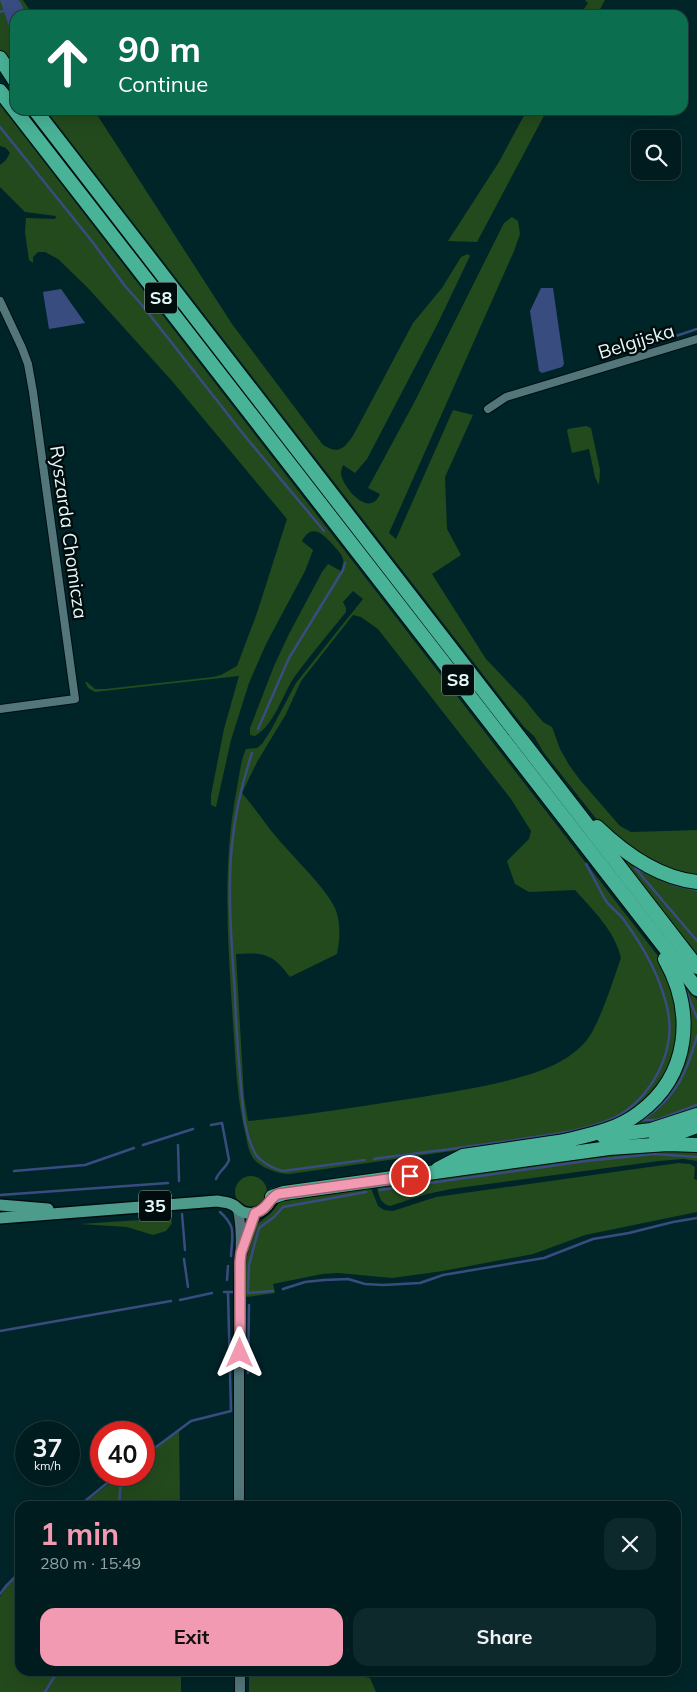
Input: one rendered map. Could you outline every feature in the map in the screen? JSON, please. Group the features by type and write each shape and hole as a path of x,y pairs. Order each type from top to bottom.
{"highway":[{"path":"0,58 10,75"},
{"path":"0,65 10,77"},
{"name":"S8","path":"2,94 10,104"},
{"name":"S8","path":"18,115 697,989"},
{"name":"S8","path":"38,115 697,967"},
{"path":"569,801 603,832 636,858 665,873 697,882"},
{"path":"564,1141 608,1130 638,1114 659,1094 668,1082 680,1056 683,1041 683,1003 670,967 662,953 612,888 599,864"},
{"path":"428,1173 463,1156 650,1130 668,1126 697,1115"},
{"path":"609,1148 678,1133 697,1126"},
{"path":"272,1197 284,1193 609,1148 668,1144 697,1145"}],"main road":[{"path":"255,1213 266,1208 272,1197"},
{"name":"35","path":"0,1218 217,1201 233,1204 238,1210 246,1213 255,1213"},
{"name":"35","path":"0,1205 77,1212"}],"street":[{"name":"Ryszarda Chomicza","path":"0,301 22,348 32,383 75,699 0,709"},
{"name":"Belgijska","path":"488,409 506,397 697,339"},
{"path":"238,1210 241,1253 239,1285 239,1501"},
{"path":"241,1253 255,1213"},
{"path":"240,1676 240,1692"}],"green space":[{"path":"0,0 23,0 30,10 10,10 10,63 0,49"},
{"path":"585,0 605,0 600,10 583,10 588,3"},
{"path":"0,105 658,956 667,972 676,999 677,1042 667,1071 651,1095 623,1117 586,1132 290,1174 270,1170 253,1158 247,1142 238,1088 230,977 227,885 231,823 241,765 246,749 257,748 262,744 296,683 363,599 353,591 343,602 346,612 295,676 273,717 262,731 255,736 250,735 250,728 274,666 322,572 328,564 341,571 342,555 334,546 318,532 310,532 306,535 302,541 313,550 305,571 266,644 249,683 231,740 216,807 211,805 211,795 224,729 239,676 95,692 88,688 85,682 95,689 105,689 213,677 221,675 237,666 257,613 287,519 172,381 87,287 58,259 45,252 38,252 33,257 33,263 29,260 25,232 26,218 55,219 56,216 25,212 0,187 0,165 10,153 6,148 0,146","holes":["353,615 361,617 378,629 511,799 531,831 529,839 507,861 515,884 529,892 575,890 609,930 621,958 606,1001 586,1041 575,1052 546,1069 499,1083 451,1092 325,1112 248,1121 244,1097 236,954 261,954 267,956 278,963 290,977 337,954 339,931 337,913 330,900 242,793 257,762 286,714 301,681"]},
{"path":"50,115 97,115 232,324 323,445 329,448 337,450 351,439 413,323 442,288 461,257 468,254 470,256 437,325 367,459 355,473 343,465 341,470 342,478 350,492 363,502 375,501 380,494 368,488 415,401 504,223 512,217 518,221 520,234 514,251 389,533 396,539 453,410 473,415 445,477 447,529 461,555 432,574 486,659 543,722 552,727 560,749 569,765 620,826 631,832 697,830 697,877 670,870 642,857 602,826 544,753 534,736 509,708"},
{"path":"524,115 544,115 477,242 448,241 499,162"},
{"path":"586,426 591,428 600,470 599,485 595,477 589,449 572,453 567,431 568,429"},
{"path":"624,859 697,887 697,954 633,872"},
{"path":"682,981 697,1000 697,1110 674,1119 622,1130 676,1075"},
{"path":"697,1150 697,1161 683,1159 659,1161 451,1189 427,1194 390,1206 384,1204 381,1200 377,1188 381,1185 630,1151"},
{"path":"678,1163 690,1164 695,1167 694,1179 697,1180 697,1212 585,1235 533,1254 443,1271 392,1278 339,1273 322,1274 273,1284 275,1293 247,1297 245,1294 246,1261 255,1226 283,1200 371,1188 378,1206 384,1210 393,1211 436,1197"},
{"path":"251,1176 257,1177 262,1181 266,1186 266,1198 262,1203 257,1207 251,1208 245,1207 240,1203 236,1198 235,1192 236,1186 240,1181 245,1177"},
{"path":"171,1218 172,1223 166,1231 153,1235 127,1227 80,1224"},
{"path":"179,1429 180,1501 87,1501 106,1486 155,1486 155,1449"},
{"path":"15,1578 15,1676 181,1676 181,1692 0,1692 0,1597"},
{"path":"249,1676 361,1676 370,1678 376,1692 249,1692"}],"water":[{"path":"0,0 19,0 23,7 23,10 10,10 10,29"},
{"path":"541,288 553,288 564,364 562,367 542,373 539,371 530,311"},
{"path":"61,289 85,323 49,329 43,292"}],"waterway":[{"path":"0,127 244,435 324,531"},
{"path":"649,345 697,329"},
{"path":"258,729 289,658 343,570 345,563"},
{"path":"252,753 235,821 230,883 230,920 238,1052 243,1112 248,1137 255,1153 263,1162 283,1171 365,1160"},
{"path":"374,1159 509,1141 584,1128 616,1117 626,1111 636,1103 652,1084 663,1062 669,1038 669,1019 664,995 655,971 641,945 624,920 606,901 586,864"},
{"path":"697,890 675,885 635,868 697,941"},
{"path":"684,986 697,1018"},
{"path":"643,1120 664,1102 679,1083 689,1062 697,1036"},
{"path":"645,1120 657,1120 697,1105"},
{"path":"211,1125 222,1123 229,1160 216,1179"},
{"path":"143,1145 193,1129"},
{"path":"178,1145 179,1181"},
{"path":"14,1171 85,1165 134,1148"},
{"path":"380,1190 586,1161 654,1154 697,1157"},
{"path":"0,1195 168,1183"},
{"path":"273,1291 248,1293 249,1265 259,1228 274,1217 283,1207 366,1192"},
{"path":"220,1212 231,1227 231,1256"},
{"path":"182,1214 185,1250"},
{"path":"283,1289 305,1282 324,1280 348,1279 365,1284 383,1285 420,1283 443,1275 544,1258 593,1239 697,1218"},
{"path":"184,1259 188,1287"},
{"path":"227,1280 228,1266"},
{"path":"224,1292 233,1292"},
{"path":"155,1448 191,1421 231,1411 228,1292"},
{"path":"180,1300 212,1293"},
{"path":"0,1331 171,1301"},
{"path":"248,1373 249,1305"},
{"path":"85,1501 104,1486"},
{"path":"119,1501 120,1486"},
{"path":"0,1594 15,1577"},
{"path":"45,1692 55,1676"}],"route":[{"path":"240,1353 240,1262 241,1253 255,1213 266,1208 272,1197 278,1194 410,1176"}]}
